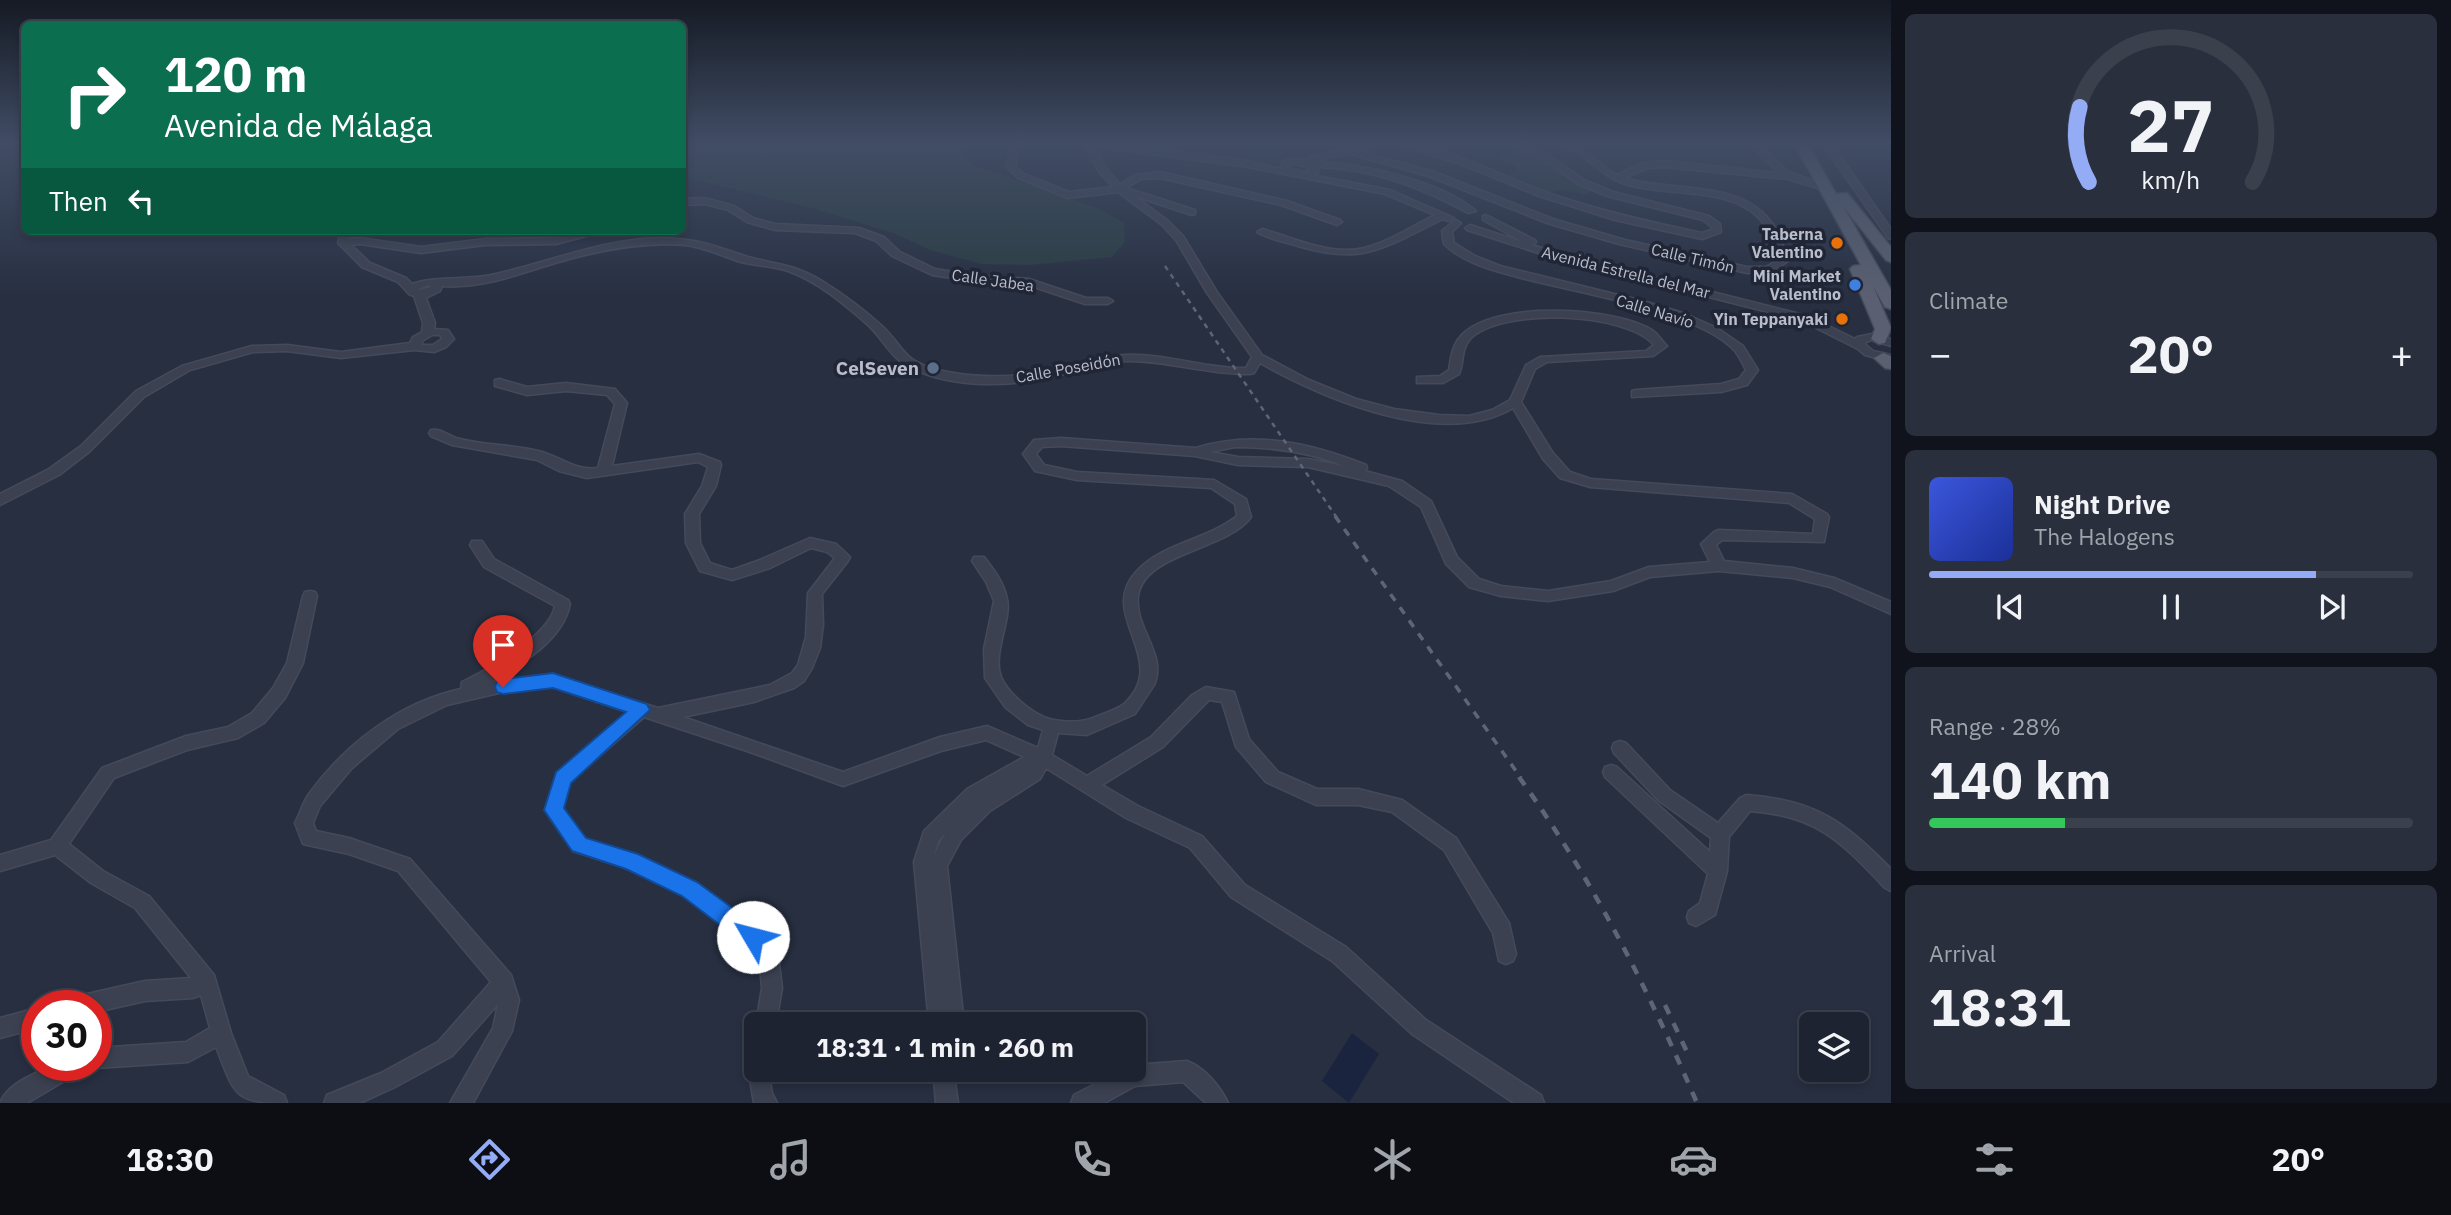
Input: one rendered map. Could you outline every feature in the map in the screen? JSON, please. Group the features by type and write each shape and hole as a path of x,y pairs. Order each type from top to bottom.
{"main road":[{"path":"1831,194 1886,349"},
{"path":"1833,194 1891,304"},
{"path":"1834,194 1891,281"},
{"path":"1836,194 1891,257"}],"street":[{"path":"1127,194 1180,238 1212,293 1258,357 1305,383 1352,402 1394,413 1439,419 1469,419 1496,413 1515,402 1530,367 1544,359 1649,354 1661,346 1646,330 1594,318 1507,318 1483,325 1466,336 1458,347 1455,372 1443,379 1421,380"},
{"path":"1136,194 1192,212"},
{"path":"1249,194 1284,203 1337,222"},
{"path":"1393,194 1450,219"},
{"name":"Avenida Estrella del Mar","path":"1438,194 1559,253 1804,313 1838,327 1862,332 1886,349"},
{"name":"Calle Timón","path":"1483,194 1550,221 1623,242 1747,270 1768,270 1783,261 1768,223 1760,214 1737,202 1708,194"},
{"path":"1543,194 1618,218 1702,236 1716,232 1717,226 1706,218 1612,194"},
{"path":"1862,194 1891,236"},
{"name":"Calle Jabea","path":"686,202 704,201 731,208 750,220 775,227 856,230 880,239 896,254 932,272 1029,282 1085,301 1108,301"},
{"path":"1450,219 1454,212 1471,211"},
{"path":"1470,228 1486,226 1486,218"},
{"path":"1262,232 1321,248 1344,252 1364,251 1450,219"},
{"name":"Avenida Estrella del Mar","path":"1450,219 1558,256 1804,318 1860,342"},
{"name":"Calle Navío","path":"1450,219 1447,231 1449,244 1459,252 1498,269 1658,308 1717,331 1738,345 1749,357 1752,370 1744,382 1721,388 1636,394"},
{"path":"344,235 343,243 360,241 421,250 485,242 556,241 582,235"},
{"name":"Calle Poseidón","path":"343,243 366,264 425,290 510,275 581,255 672,241 702,245 746,260 796,270 882,331 902,359 944,376 991,380 1047,375 1089,362 1128,358 1171,361 1225,373 1250,371 1258,357"},
{"name":"Calle Poseidón","path":"402,280 425,290"},
{"path":"0,500 54,472 85,449 140,394 186,368 252,349 287,348 341,355 395,347 425,334 425,290"},
{"name":"Avenida Estrella del Mar","path":"1838,327 1860,342"},
{"path":"1860,342 1869,353 1886,349"},
{"path":"1860,342 1886,349"},
{"path":"499,383 527,391 566,387 611,392 621,403 604,471"},
{"path":"1515,402 1548,456 1565,475 1590,482 1792,499 1822,517 1819,539 1718,535 1708,544 1719,566"},
{"path":"435,433 452,441 540,456 564,468 587,474 699,458 715,465 709,486 692,514 693,543 705,567 732,575 765,564 810,543 831,548 843,557 815,593 816,620 811,651 798,677 777,690 660,714"},
{"path":"979,561 993,580 1001,601 992,649 993,678 1011,702 1034,720 1052,726 1087,728 1129,709 1148,681 1148,654 1133,621 1131,596 1140,576 1159,560 1227,531 1244,517 1241,502 1214,484 1077,476 1040,468 1029,454 1038,443 1061,442 1196,452 1214,459 1243,462 1306,463 1397,484"},
{"path":"1196,452 1215,444 1267,444 1342,459 1397,484 1426,504 1451,560 1474,583 1501,591 1548,596 1613,586 1649,572 1719,566 1804,576 1834,583 1891,608"},
{"path":"460,1103 502,1031 509,1000 503,982 404,865 349,846 309,838 304,822 314,801 346,763 392,724 484,680 535,643 558,622 563,604 489,563 477,545"},
{"path":"0,863 57,846 108,773 187,743 232,733 258,718 279,693 295,663 310,597"},
{"path":"444,699 503,687 553,681 660,714 844,779 940,744 987,733 1043,758 1132,812 1196,842 1238,891 1339,954 1419,1027 1532,1103"},
{"path":"1087,786 1113,767 1151,747 1188,706 1206,693 1228,697 1242,742 1272,778 1316,797 1358,797 1396,805 1450,844 1502,930 1506,954"},
{"path":"641,710 563,778 554,810 579,845 631,860 690,889 753,937 769,963 772,988 768,1012"},
{"path":"953,1012 938,865 955,834 984,806 1034,774 1043,758 1052,726"},
{"path":"1620,748 1664,795 1720,834"},
{"path":"938,1012 923,862 930,837 973,794 1023,765 1043,758"},
{"path":"1611,772 1718,871"},
{"path":"1696,917 1708,909 1718,871 1720,834 1746,803 1792,808 1822,821 1865,855 1891,882"},
{"path":"57,846 97,877 142,902 207,982 221,1033 241,1083 276,1103"},
{"path":"112,998 145,991 192,988 207,982"},
{"path":"335,1103 388,1080 445,1049 503,982"},
{"path":"0,1028 21,1022"},
{"path":"112,1057 188,1052 221,1033"},
{"path":"1094,1100 1133,1076 1187,1071 1214,1096 1217,1103"},
{"path":"11,1103 43,1081"},
{"path":"760,1082 762,1097 766,1103"},
{"path":"945,1082 947,1102"},
{"path":"947,1102 952,1082"}],"shaded area":[{"path":"756,194 1058,194 1100,209 1124,223 1125,242 1112,257 1030,265 981,264 930,250 893,233 812,208"}],"water":[{"path":"1352,1033 1379,1054 1349,1103 1322,1081"}],"railway":[{"path":"1165,266 1337,518"},
{"path":"1335,516 1521,778"},
{"path":"1519,777 1571,855 1617,935 1697,1103"},
{"path":"1665,1005 1687,1052"}],"place":[{"name":"Taberna Valentino","path":"1837,243"},
{"name":"Mini Market Valentino","path":"1855,285"},
{"name":"Yin Teppanyaki","path":"1842,319"},
{"name":"CelSeven","path":"933,368"}],"route":[{"path":"503,687 553,681 595,692 641,710 563,778 554,810 579,845 631,860 690,889 753,937"}]}
